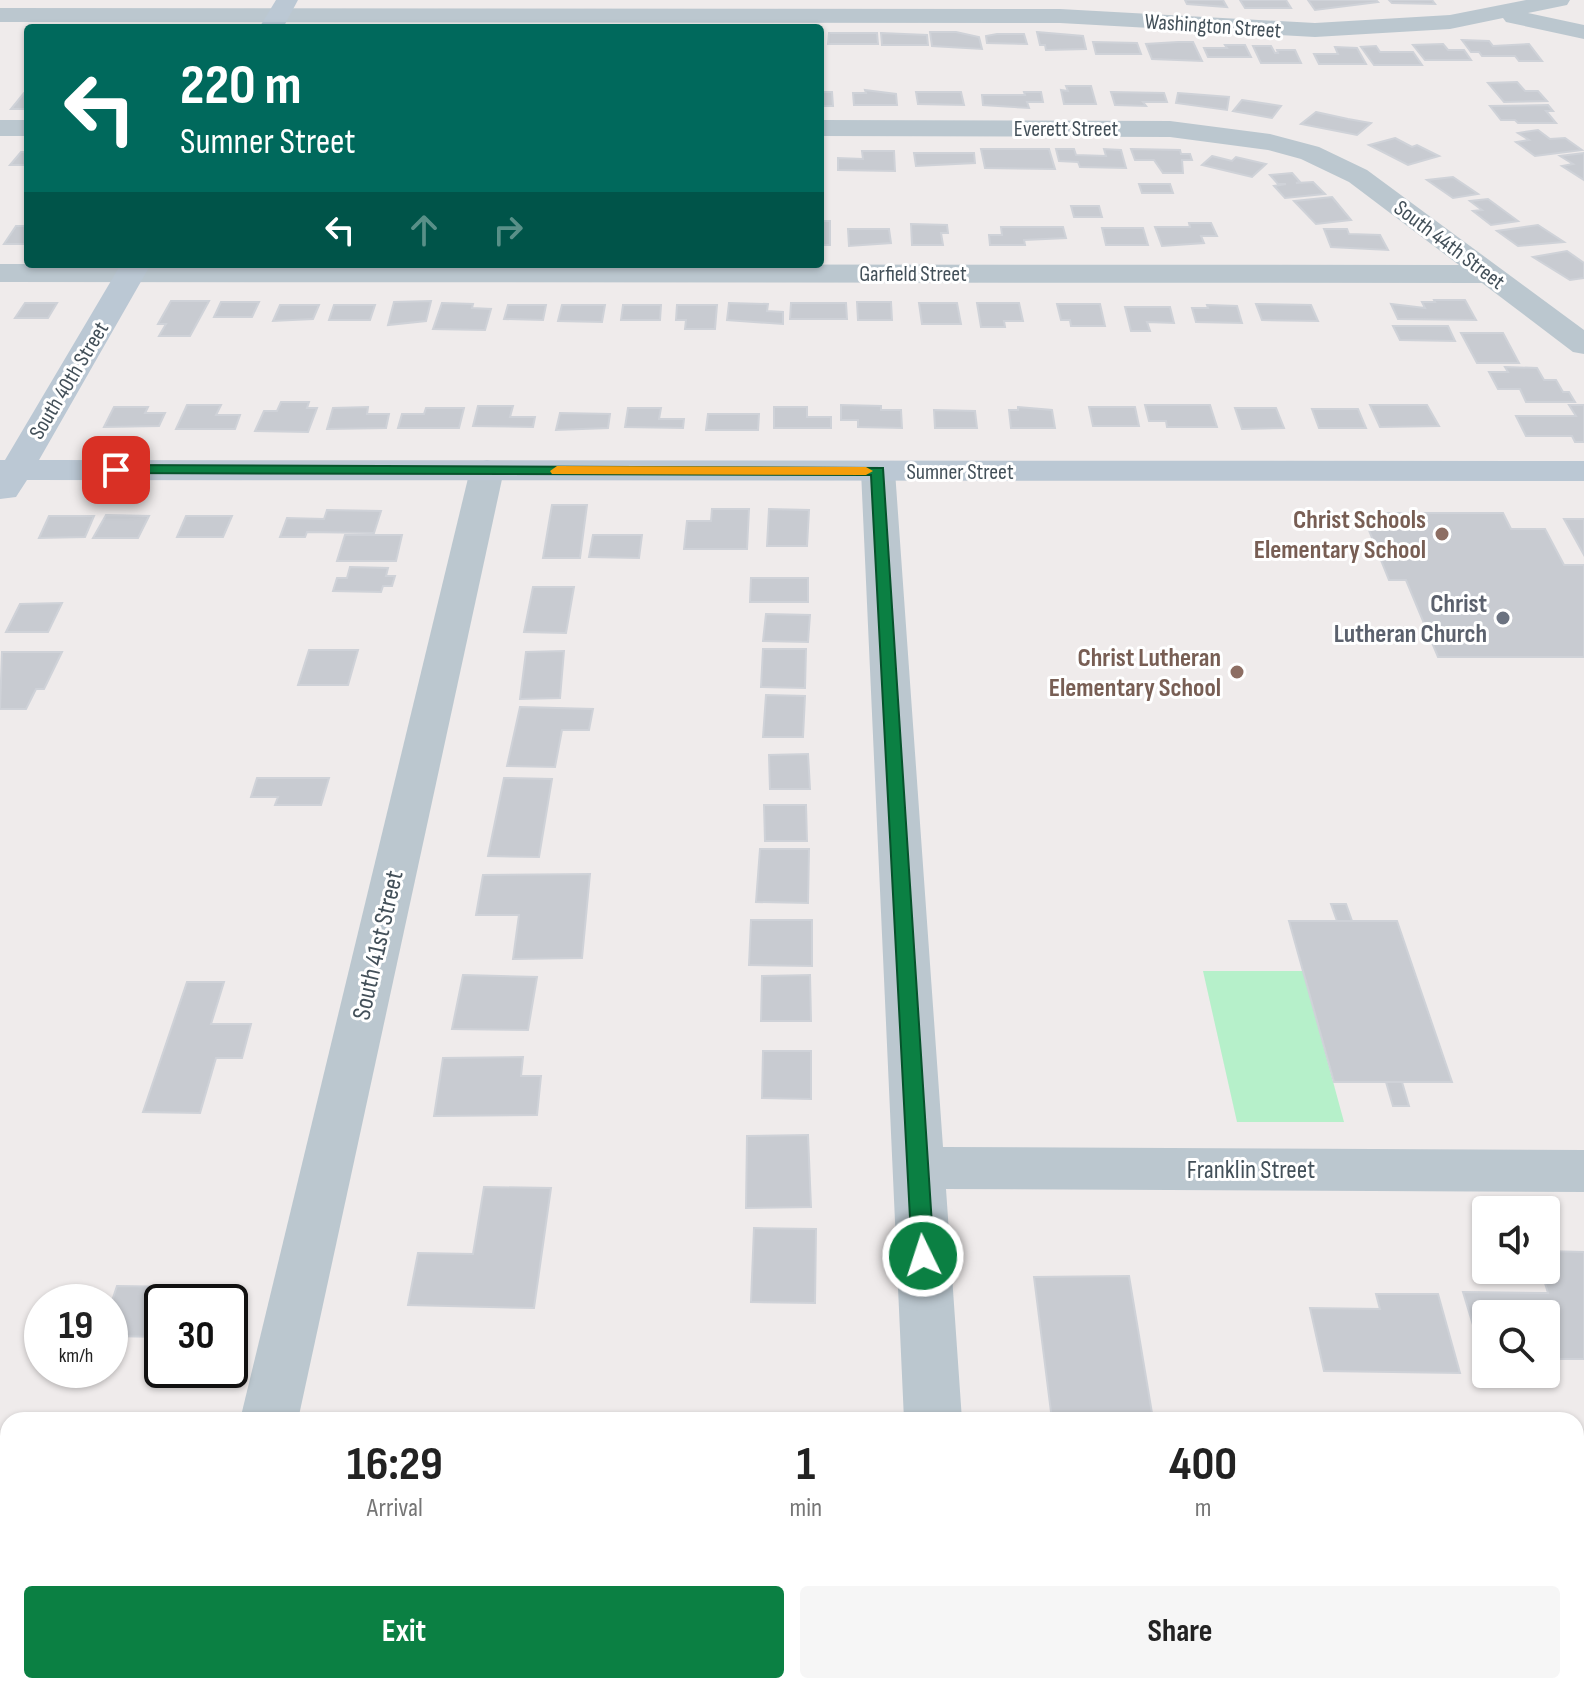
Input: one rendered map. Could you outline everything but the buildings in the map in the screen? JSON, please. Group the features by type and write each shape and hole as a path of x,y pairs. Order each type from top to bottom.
{"street":[{"name":"Washington Street","path":"0,15 1060,16 1315,30 1405,27 1500,14 1559,0"},
{"path":"1500,14 1584,32"},
{"path":"0,128 24,128"},
{"name":"Everett Street","path":"824,128 1170,129 1238,135 1310,153"},
{"name":"South 44th Street","path":"1310,153 1358,176 1584,345"},
{"name":"Garfield Street","path":"0,273 134,268 1490,274"},
{"name":"South 40th Street","path":"5,478 134,268"},
{"name":"Sumner Street","path":"5,478 487,470 1584,471"},
{"name":"South 41st Street","path":"271,1412 487,470"},
{"path":"878,471 932,1412"},
{"name":"Franklin Street","path":"917,1168 1584,1171"}],"green space":[{"path":"1203,971 1303,971 1344,1122 1237,1122"}],"slow traffic":[{"path":"557,471 866,471"}],"place":[{"name":"Christ Schools Elementary School","path":"1442,534"},
{"name":"Christ Lutheran Church","path":"1503,618"},
{"name":"Christ Lutheran Elementary School","path":"1237,672"}],"route":[{"path":"116,470 878,471 923,1256"}]}
